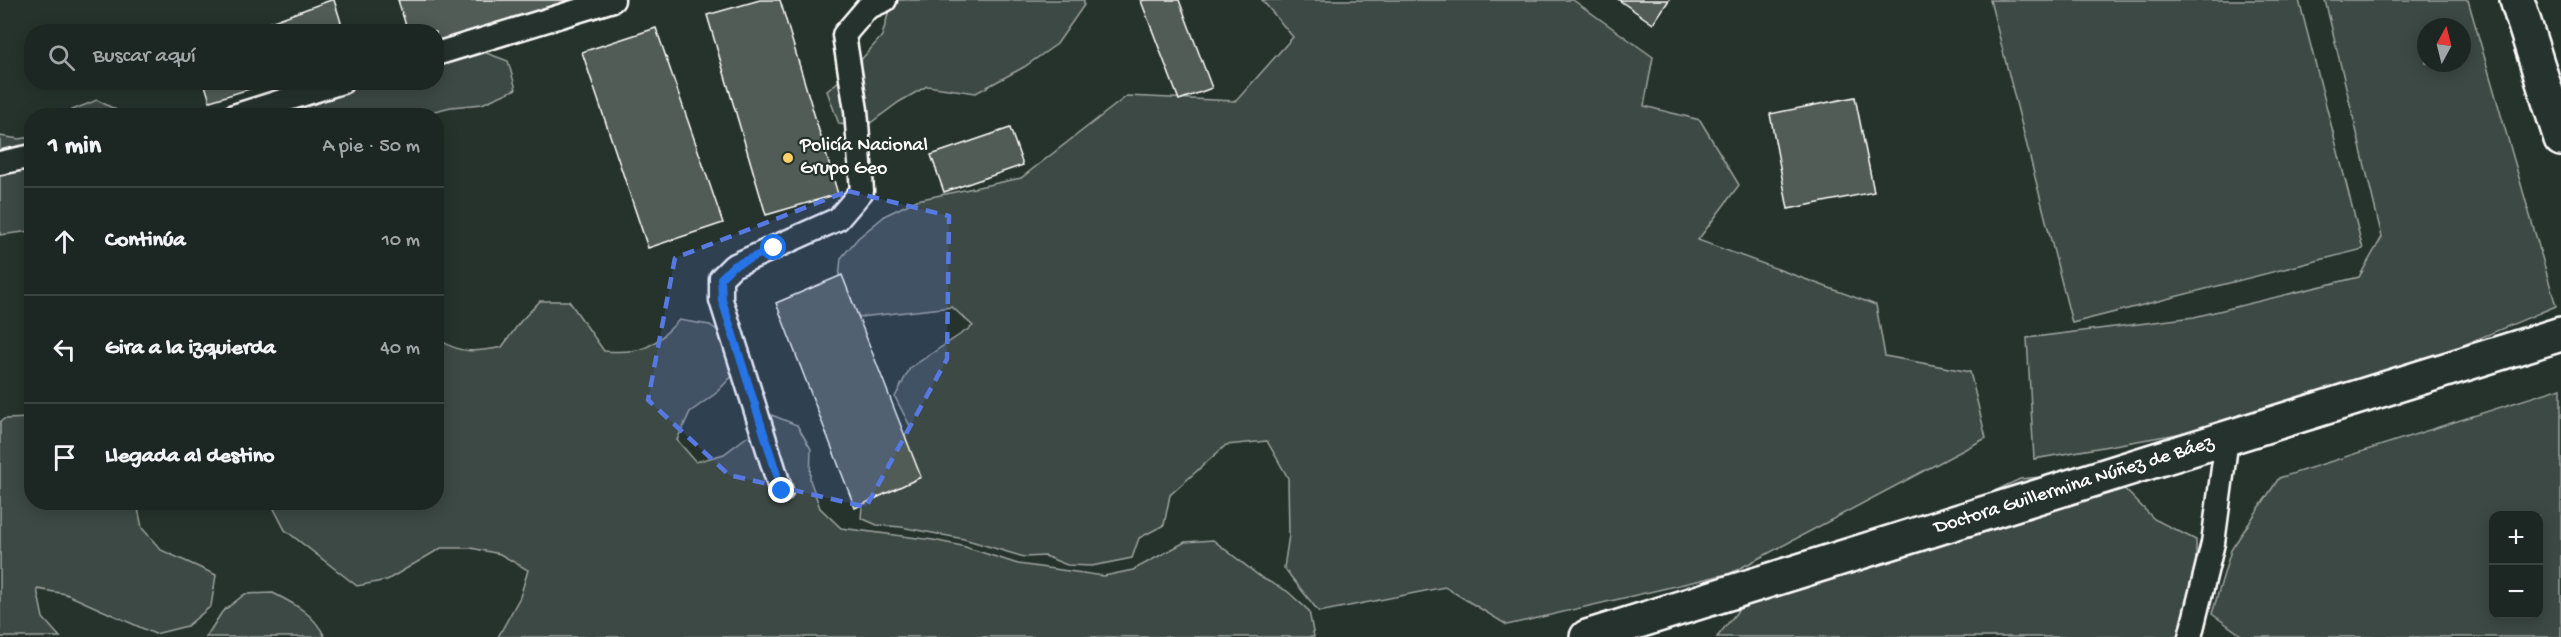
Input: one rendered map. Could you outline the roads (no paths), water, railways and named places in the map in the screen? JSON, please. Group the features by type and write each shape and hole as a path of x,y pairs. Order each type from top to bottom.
{"street":[{"path":"2517,0 2561,139"},
{"name":"Doctora Guillermina Núñez de Báez","path":"1587,637 2561,334"}],"lane":[{"path":"444,52 613,0"},
{"path":"782,491 722,300 721,278 733,266 838,219 862,191 856,110 844,34 867,8 885,0"},
{"path":"259,108 317,90"},
{"path":"0,163 24,158"},
{"path":"2190,637 2213,543 2228,438"}],"place":[{"name":"Policía Nacional Grupo Geo","path":"788,158"}]}
